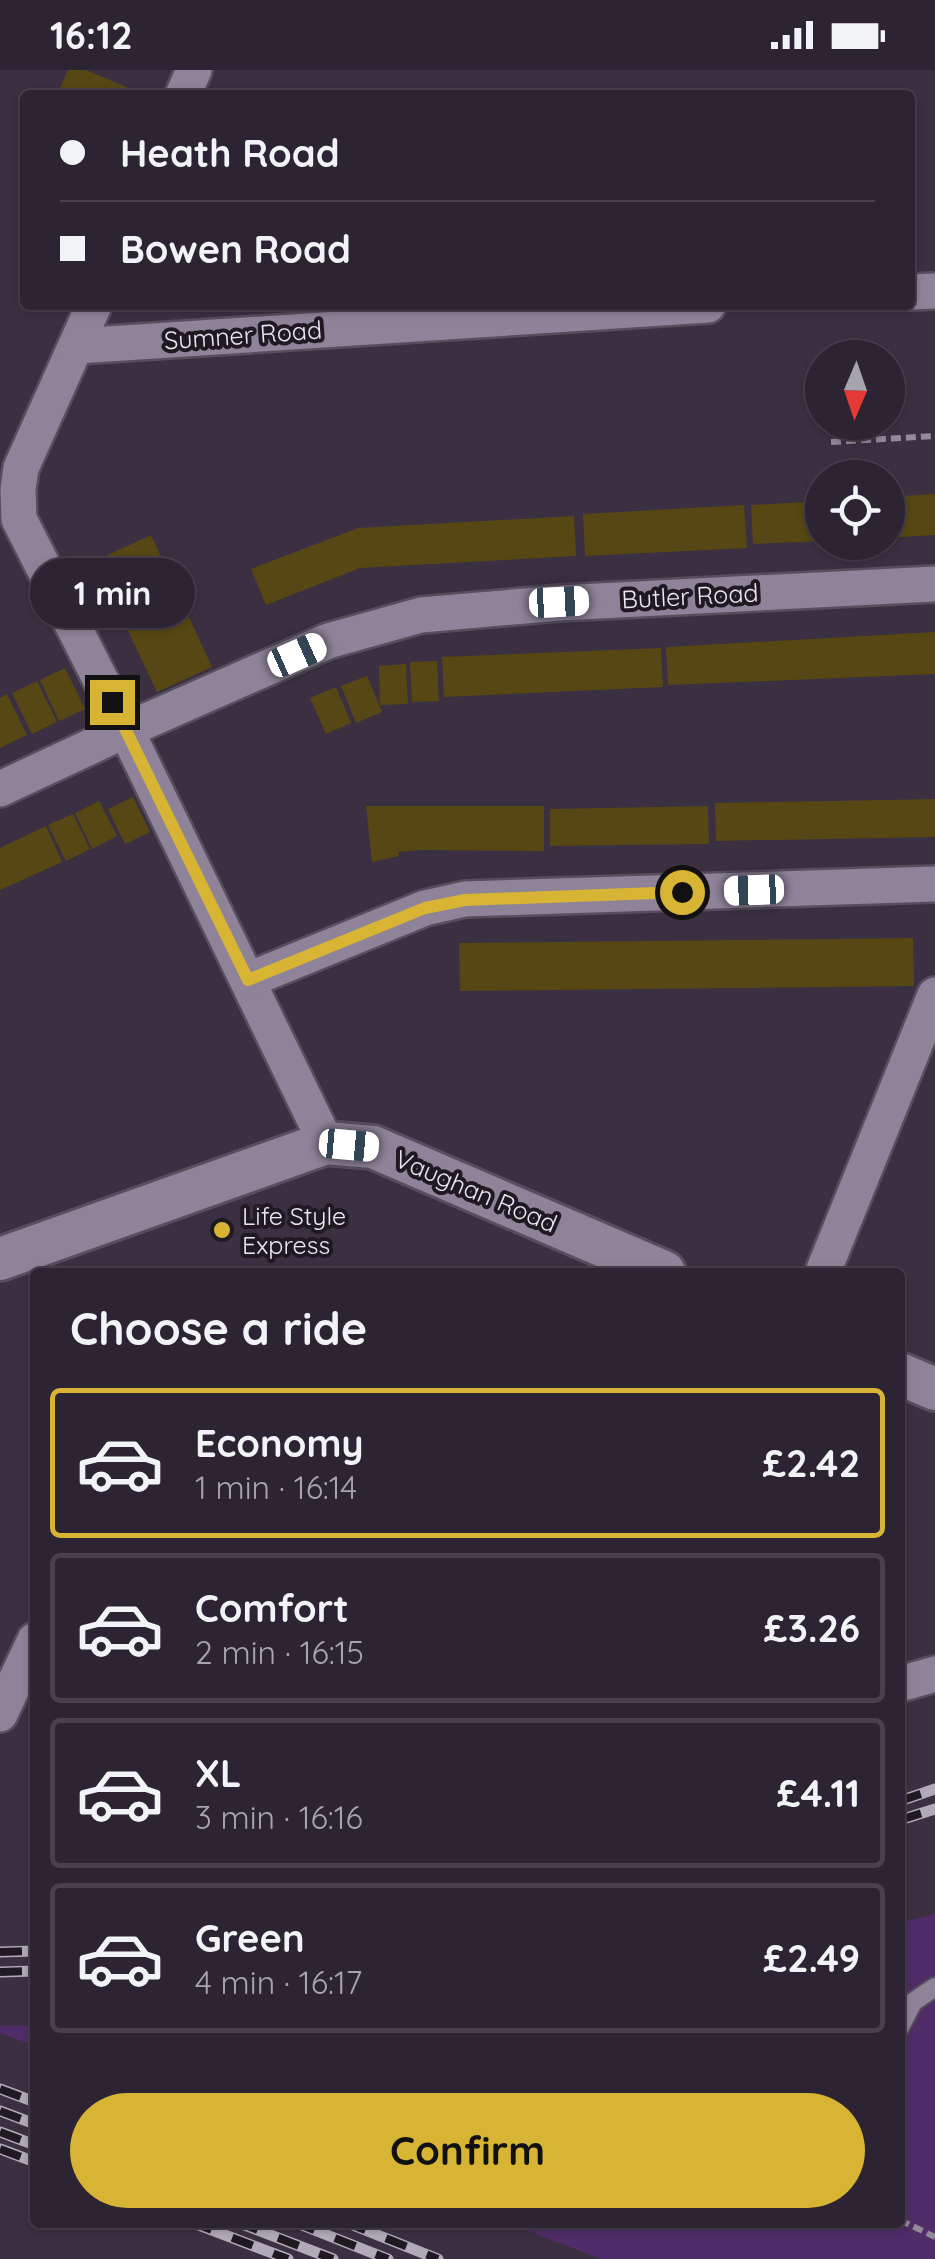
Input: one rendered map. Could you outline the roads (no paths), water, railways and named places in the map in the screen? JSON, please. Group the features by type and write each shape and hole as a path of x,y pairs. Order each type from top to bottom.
{"street":[{"path":"92,310 21,468 9,481 18,519 126,730 326,1143"},
{"name":"Sumner Road","path":"78,346 631,310"},
{"name":"Butler Road","path":"0,790 328,641 420,615 559,602 935,584"},
{"path":"248,980 425,908 465,900 935,884"},
{"path":"825,1268 935,994"},
{"name":"Vaughan Road","path":"21,1260 326,1143 373,1147 655,1268"},
{"path":"905,1376 935,1389"},
{"path":"0,1714 30,1651"},
{"path":"905,1683 935,1674"}],"lane":[{"path":"907,2003 935,1987"}],"railway":[{"path":"905,1799 935,1789"},
{"path":"905,1818 935,1809"},
{"path":"0,1952 30,1951"},
{"path":"0,1972 30,1971"},
{"path":"0,2089 30,2100"},
{"path":"0,2111 30,2122"},
{"path":"0,2132 30,2143"},
{"path":"0,2149 30,2160"},
{"path":"207,2228 288,2259"},
{"path":"253,2228 333,2259"},
{"path":"309,2228 388,2259"},
{"path":"360,2228 438,2259"}],"place":[{"name":"Life Style Express","path":"222,1230"}]}
